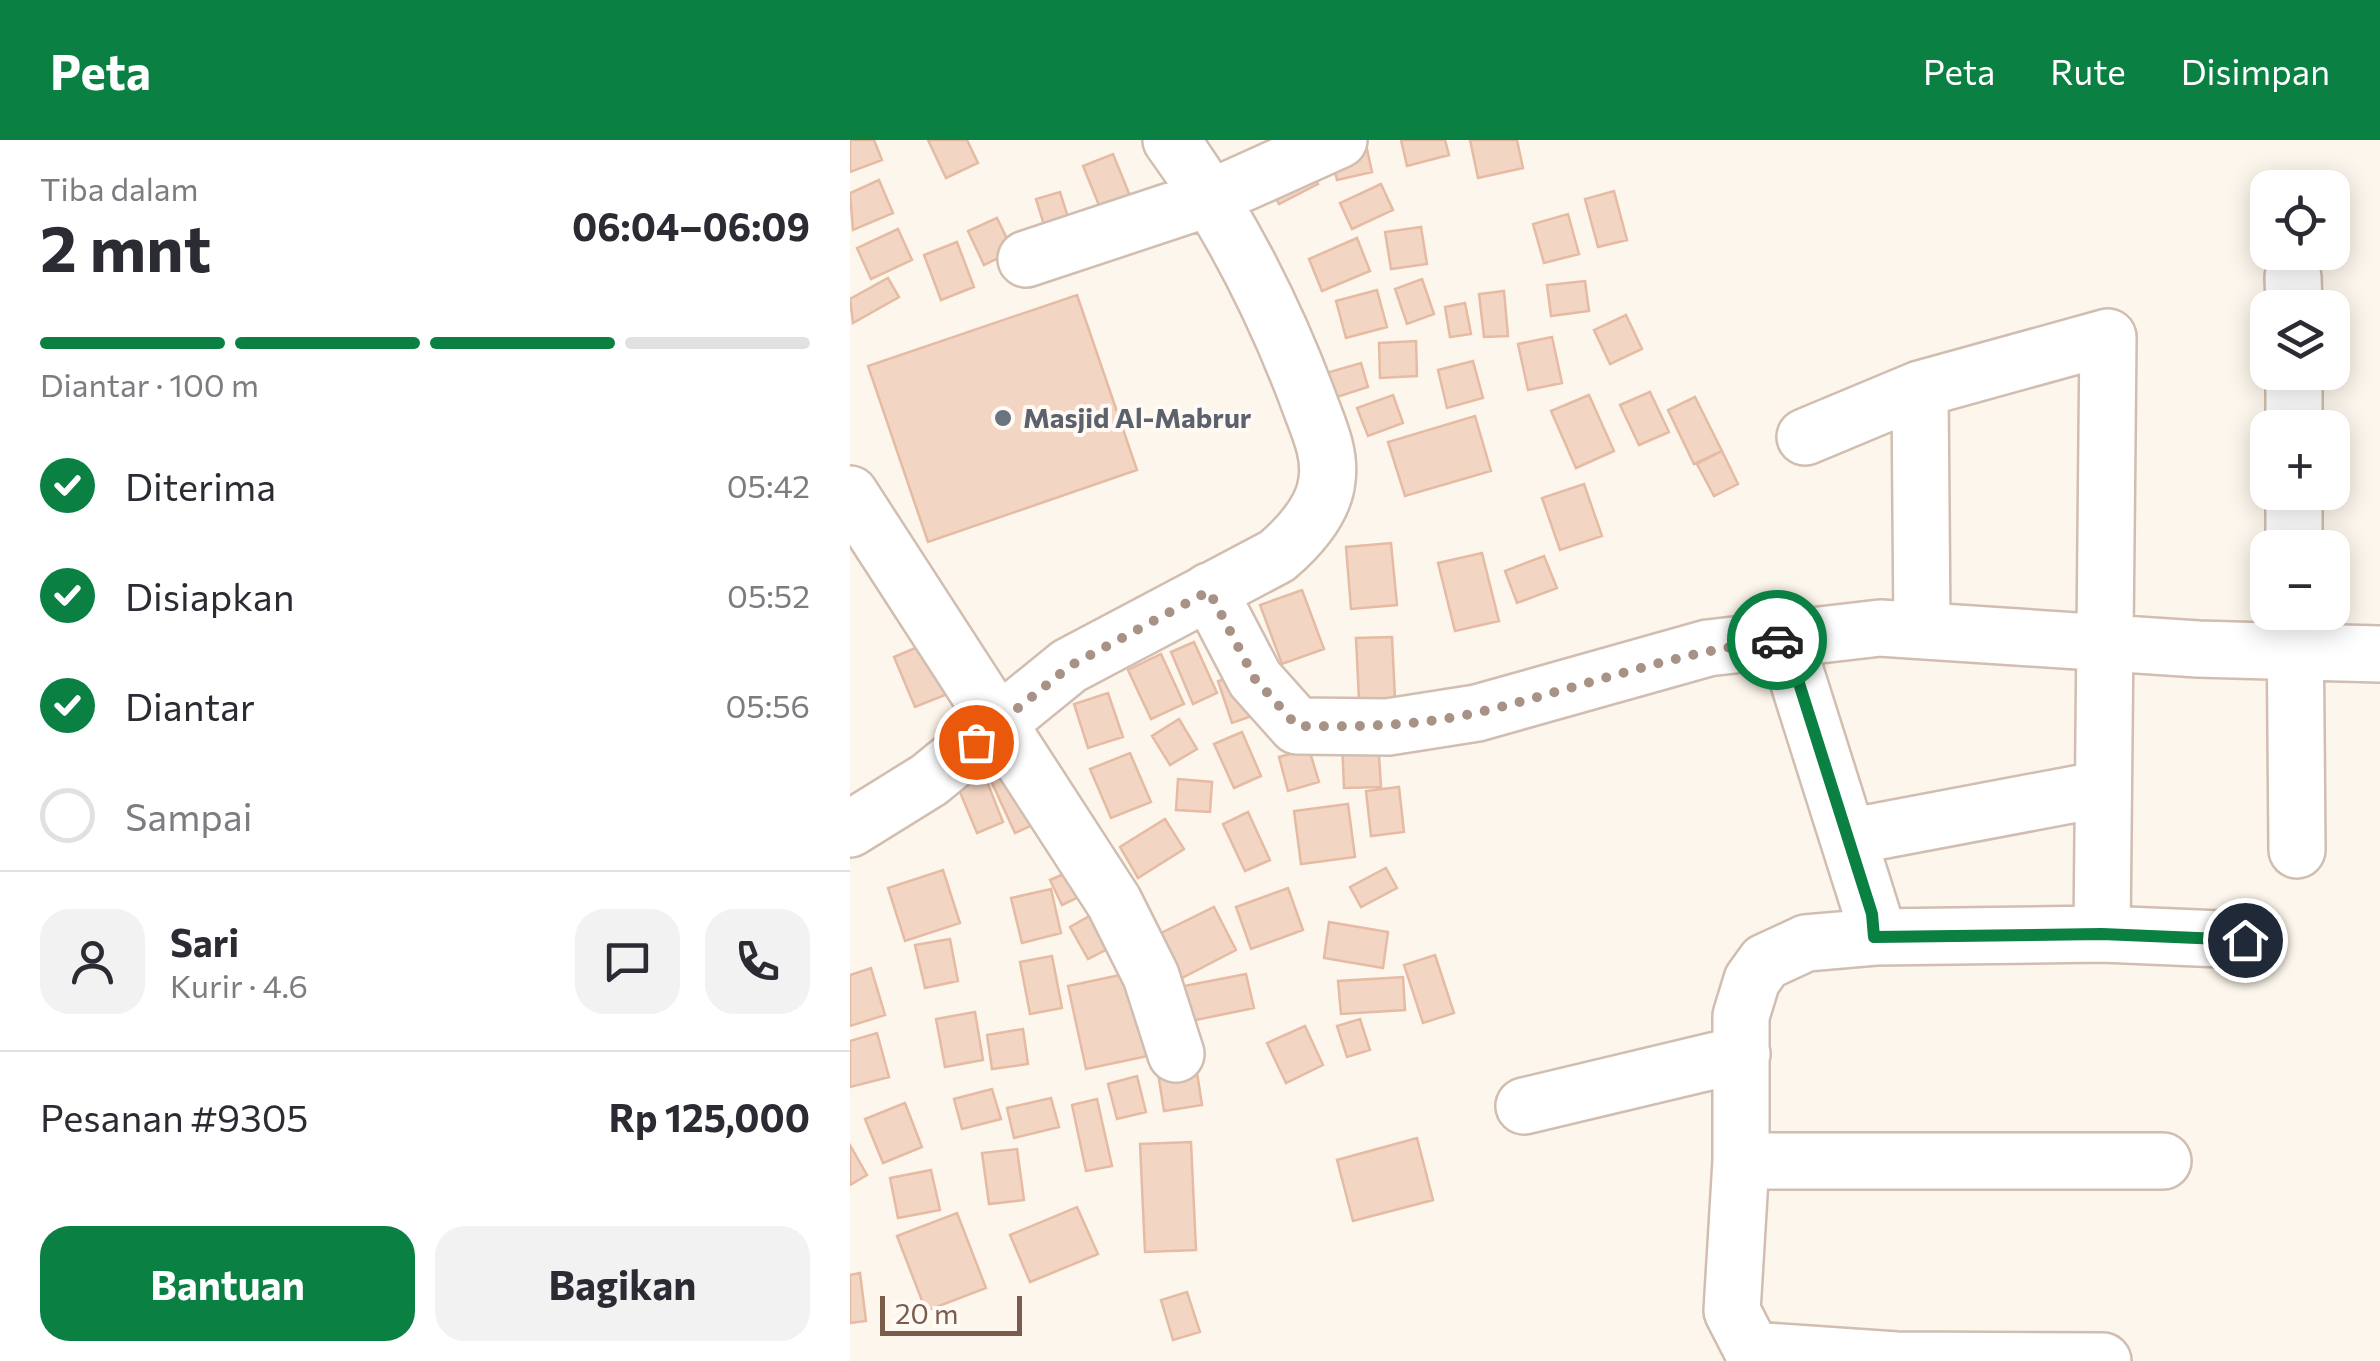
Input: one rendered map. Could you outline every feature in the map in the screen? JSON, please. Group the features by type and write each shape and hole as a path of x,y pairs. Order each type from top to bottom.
{"street":[{"path":"850,830 929,780 1070,666 1277,556 1292,543 1320,504 1328,473 1324,443 1288,344 1210,198 1171,140"},
{"path":"1026,259 1210,198 1339,140"},
{"path":"1805,437 1920,389 2108,337 2102,934"},
{"path":"1920,389 1922,630"},
{"path":"850,494 1114,902 1151,976 1176,1054"},
{"path":"1209,591 1255,679 1297,726 1388,726 1478,712 1708,648 1880,628 2105,642 2295,632 2380,654"},
{"path":"2295,632 2297,850"},
{"path":"1785,639 1872,914 1874,937"},
{"path":"1848,837 2102,789"},
{"path":"2102,1361 1896,1361 1762,1354 1744,1342 1732,1311 1741,1162 1741,1016 1752,980 1765,962 1806,943 1874,937 2102,934 2245,940"},
{"path":"1524,1106 1742,1054"},
{"path":"1741,1162 2163,1161"}],"building":[{"path":"850,140 874,140 882,160 850,172"},
{"path":"928,140 967,140 978,163 946,178"},
{"path":"1365,140 1372,172 1337,180 1329,148"},
{"path":"1401,140 1445,140 1449,155 1407,166"},
{"path":"1470,140 1517,140 1523,168 1478,178"},
{"path":"1113,154 1137,213 1107,225 1083,166"},
{"path":"1305,159 1318,184 1279,204 1266,179"},
{"path":"879,180 893,213 853,230 850,193"},
{"path":"1381,184 1393,210 1352,229 1340,203"},
{"path":"1614,191 1627,240 1598,247 1585,199"},
{"path":"1060,192 1072,230 1048,238 1036,199"},
{"path":"1568,214 1579,254 1544,263 1533,224"},
{"path":"997,218 1013,251 984,265 968,231"},
{"path":"1421,227 1427,264 1391,269 1385,232"},
{"path":"898,229 912,260 871,279 857,248"},
{"path":"1357,238 1370,271 1322,291 1309,259"},
{"path":"957,242 974,287 941,300 924,255"},
{"path":"888,278 899,297 853,323 850,299"},
{"path":"1422,279 1434,314 1407,324 1395,289"},
{"path":"1585,281 1589,311 1551,316 1547,285"},
{"path":"1377,290 1387,327 1346,338 1336,301"},
{"path":"1504,291 1508,336 1484,337 1479,294"},
{"name":"Masjid Al-Mabrur","path":"1077,295 1137,470 928,542 868,366"},
{"path":"1465,303 1471,334 1450,337 1445,307"},
{"path":"1626,315 1642,349 1610,364 1594,330"},
{"path":"1552,337 1562,383 1528,390 1518,344"},
{"path":"1416,341 1417,376 1380,378 1379,343"},
{"path":"1473,361 1483,398 1447,408 1438,370"},
{"path":"1361,363 1368,387 1334,398 1326,373"},
{"path":"1650,392 1669,432 1639,445 1620,405"},
{"path":"1393,395 1403,423 1368,436 1357,408"},
{"path":"1589,395 1614,451 1576,468 1551,411"},
{"path":"1695,397 1722,451 1694,464 1668,410"},
{"path":"1475,416 1491,471 1405,496 1388,442"},
{"path":"1722,451 1738,484 1714,496 1697,464"},
{"path":"1584,484 1602,536 1560,550 1542,498"},
{"path":"1391,543 1397,605 1351,609 1346,547"},
{"path":"1482,553 1499,621 1455,631 1438,563"},
{"path":"1544,556 1557,588 1517,603 1505,571"},
{"path":"1302,590 1324,649 1282,664 1260,605"},
{"path":"1392,637 1395,699 1359,700 1356,638"},
{"path":"939,638 960,689 915,707 894,657"},
{"path":"1194,642 1217,693 1193,704 1171,652"},
{"path":"1161,654 1184,704 1151,719 1128,670"},
{"path":"1239,675 1252,716 1232,723 1218,681"},
{"path":"1108,693 1123,737 1088,748 1074,704"},
{"path":"1179,719 1197,749 1170,765 1152,736"},
{"path":"1242,732 1261,776 1234,788 1214,744"},
{"path":"1378,740 1381,787 1344,788 1342,741"},
{"path":"1309,749 1319,782 1288,791 1279,757"},
{"path":"1130,753 1151,802 1111,818 1090,769"},
{"path":"1020,757 1048,818 1015,833 987,772"},
{"path":"982,769 1003,822 977,833 955,780"},
{"path":"1178,779 1212,782 1210,812 1176,810"},
{"path":"1399,787 1404,832 1371,836 1366,791"},
{"path":"1348,804 1355,857 1301,864 1294,811"},
{"path":"1248,812 1270,860 1245,871 1223,824"},
{"path":"1165,819 1184,849 1138,878 1120,847"},
{"path":"1089,863 1100,887 1062,905 1050,880"},
{"path":"1386,868 1397,888 1361,907 1350,887"},
{"path":"943,870 960,923 905,941 888,888"},
{"path":"1288,888 1303,930 1251,949 1236,907"},
{"path":"1051,889 1061,933 1022,943 1011,898"},
{"path":"1214,907 1236,950 1178,980 1155,936"},
{"path":"1102,909 1121,942 1088,959 1070,927"},
{"path":"1329,922 1388,932 1383,968 1324,958"},
{"path":"950,939 958,981 925,988 915,945"},
{"path":"1435,955 1454,1013 1423,1023 1404,965"},
{"path":"1052,956 1062,1008 1030,1014 1020,962"},
{"path":"871,968 885,1015 850,1026 850,975"},
{"path":"1139,971 1157,1054 1086,1069 1068,986"},
{"path":"1246,974 1254,1008 1181,1023 1174,988"},
{"path":"1403,977 1405,1010 1341,1014 1338,981"},
{"path":"975,1012 983,1060 945,1067 936,1019"},
{"path":"1360,1019 1370,1050 1347,1057 1337,1026"},
{"path":"1305,1026 1323,1065 1286,1083 1267,1043"},
{"path":"1023,1029 1028,1064 992,1069 987,1035"},
{"path":"877,1033 889,1077 850,1087 850,1041"},
{"path":"1196,1066 1202,1105 1164,1111 1158,1073"},
{"path":"1137,1076 1146,1112 1117,1119 1108,1084"},
{"path":"992,1089 1001,1119 962,1129 954,1099"},
{"path":"1051,1098 1059,1127 1014,1138 1007,1108"},
{"path":"1097,1099 1112,1166 1086,1171 1072,1105"},
{"path":"905,1103 922,1147 883,1163 865,1119"},
{"path":"1417,1138 1433,1200 1353,1221 1337,1160"},
{"path":"1191,1142 1196,1250 1145,1252 1140,1144"},
{"path":"850,1145 867,1175 850,1185"},
{"path":"1017,1149 1024,1200 989,1204 982,1153"},
{"path":"931,1170 940,1210 898,1218 890,1178"},
{"path":"1077,1207 1098,1254 1030,1282 1010,1235"},
{"path":"957,1213 986,1288 926,1311 897,1236"},
{"path":"860,1273 866,1321 850,1323 850,1275"},
{"path":"1187,1292 1200,1332 1173,1340 1161,1300"}],"way so far":[{"path":"976,742 1070,666 1209,591 1255,679 1297,726 1388,726 1478,712 1708,648 1777,640"}],"place":[{"name":"Masjid Al-Mabrur","path":"1003,418"}],"route":[{"path":"1777,640 1785,639 1872,914 1874,937 2102,934 2245,940"}]}
